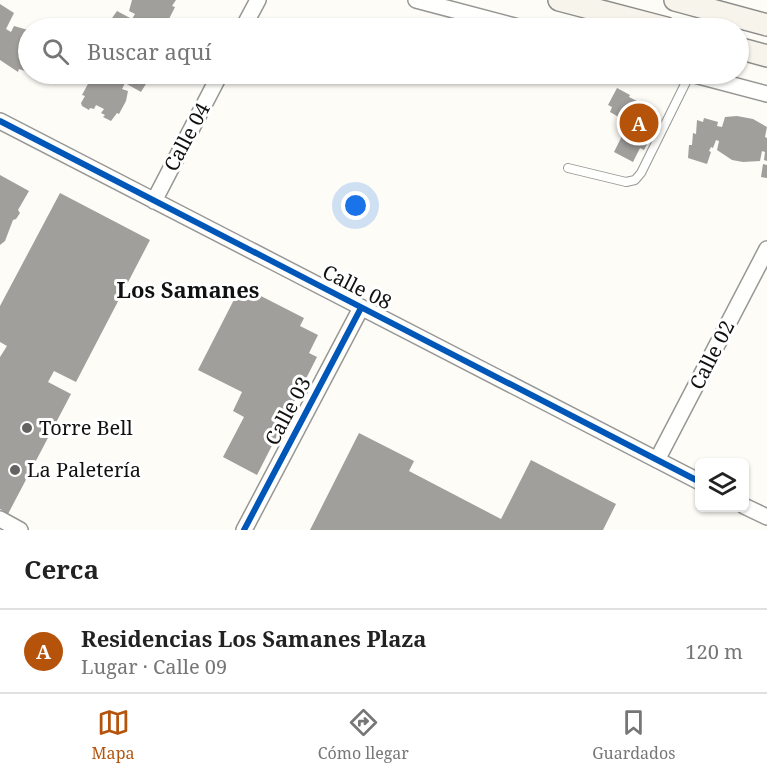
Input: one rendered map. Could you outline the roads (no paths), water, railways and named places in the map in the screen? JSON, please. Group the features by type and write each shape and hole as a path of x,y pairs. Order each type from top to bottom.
{"street":[{"path":"248,18 258,0"},
{"path":"416,0 484,18"},
{"path":"559,0 628,18"},
{"path":"675,0 741,18"},
{"path":"749,20 767,25"},
{"path":"749,51 767,56"},
{"name":"Calle 04","path":"153,201 215,84"},
{"path":"728,84 767,94"},
{"name":"Calle 08","path":"0,121 695,481"},
{"name":"Calle 02","path":"657,460 767,249"},
{"name":"Calle 03","path":"244,530 361,308"},
{"path":"749,508 767,517"},
{"path":"0,519 20,530"}],"lane":[{"path":"568,168 626,182 635,180 641,173 685,84"}],"place":[{"name":"Residencias Los Samanes Plaza","path":"639,123"},
{"name":"Torre Bell","path":"27,428"},
{"name":"La Paletería","path":"15,470"}],"district":[{"name":"Los Samanes","path":"188,290"}]}
